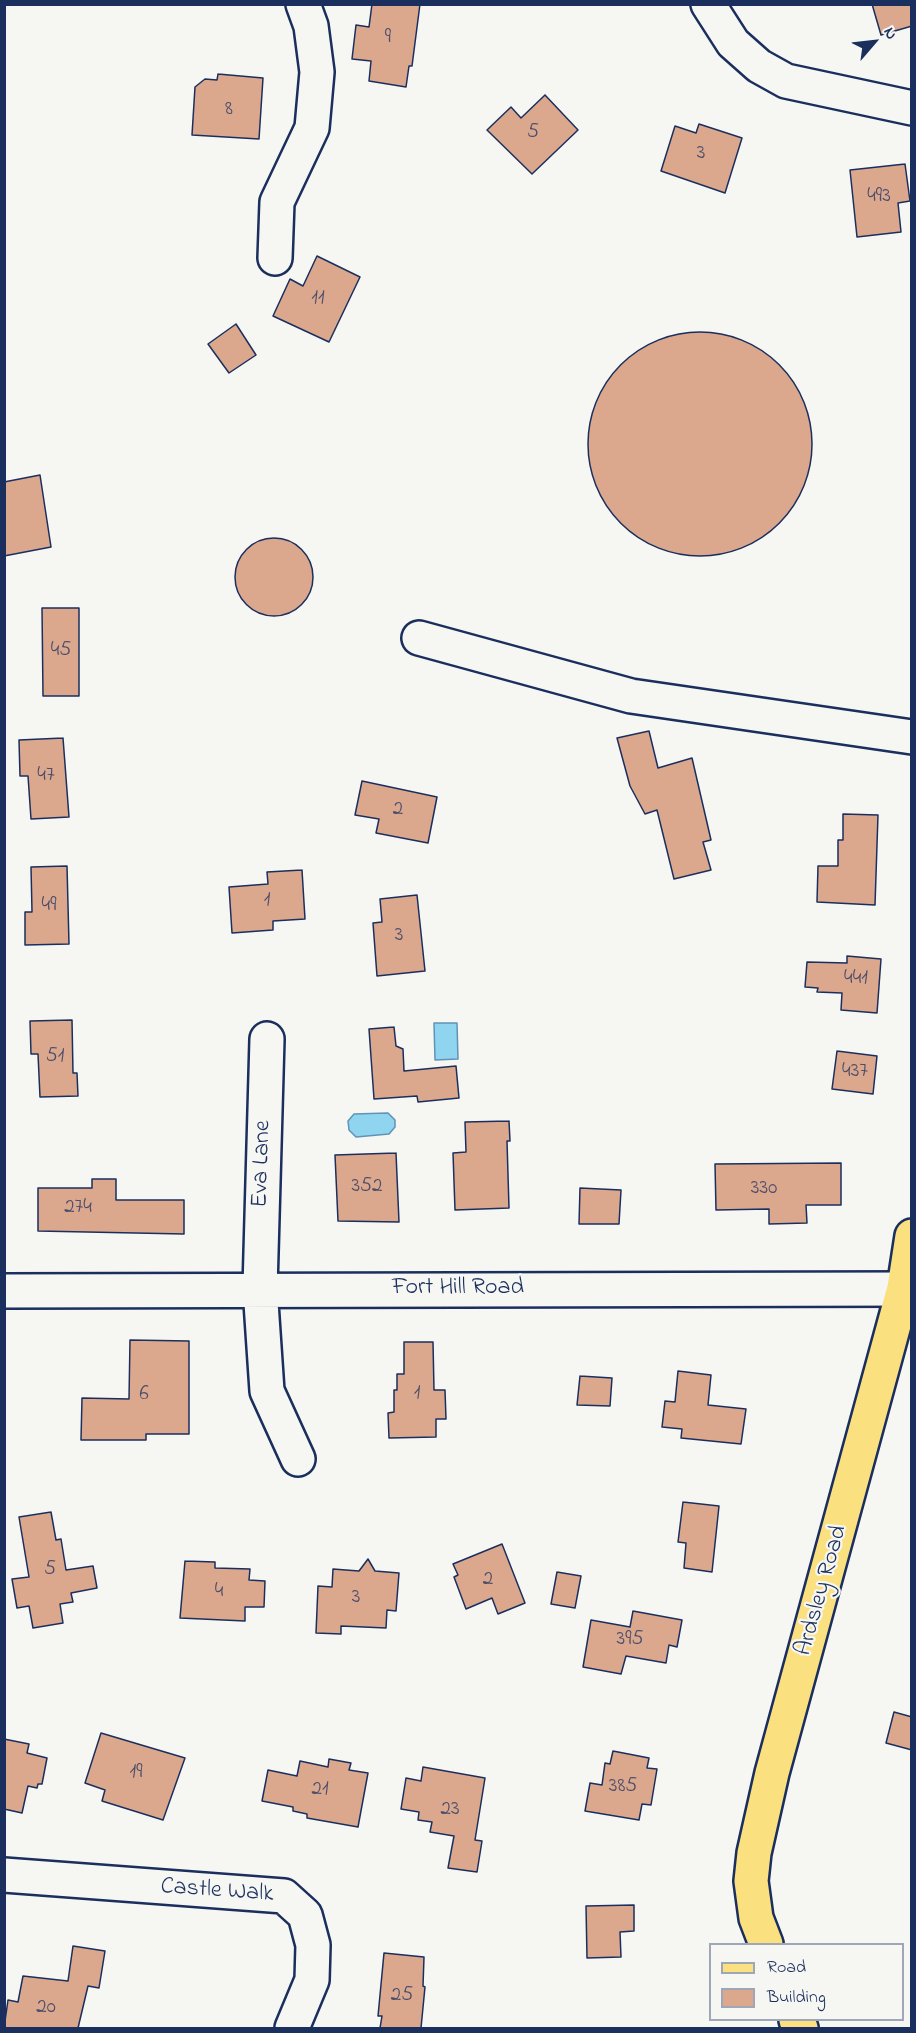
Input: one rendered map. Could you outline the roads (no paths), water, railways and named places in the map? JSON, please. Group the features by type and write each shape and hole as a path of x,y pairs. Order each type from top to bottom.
{"main road":[{"name":"Ardsley Road","path":"766,1943 756,1918 751,1881 754,1853 772,1773 908,1289 912,1236"}],"street":[{"path":"274,258 278,202 312,128 317,72 311,26 303,4"},
{"path":"708,4 733,43 759,66 786,81 912,108"},
{"path":"419,638 631,696 912,737"},
{"name":"Eva Lane","path":"267,1039 260,1288 267,1391 298,1459"},
{"name":"Fort Hill Road","path":"4,1291 260,1288 908,1289"},
{"name":"Castle Walk","path":"4,1875 284,1896 305,1915 313,1946 312,1980 292,2028"}],"water":[{"path":"434,1023 457,1023 458,1059 435,1060"},
{"path":"388,1113 395,1120 395,1127 389,1134 356,1137 349,1130 348,1121 354,1114"}]}
